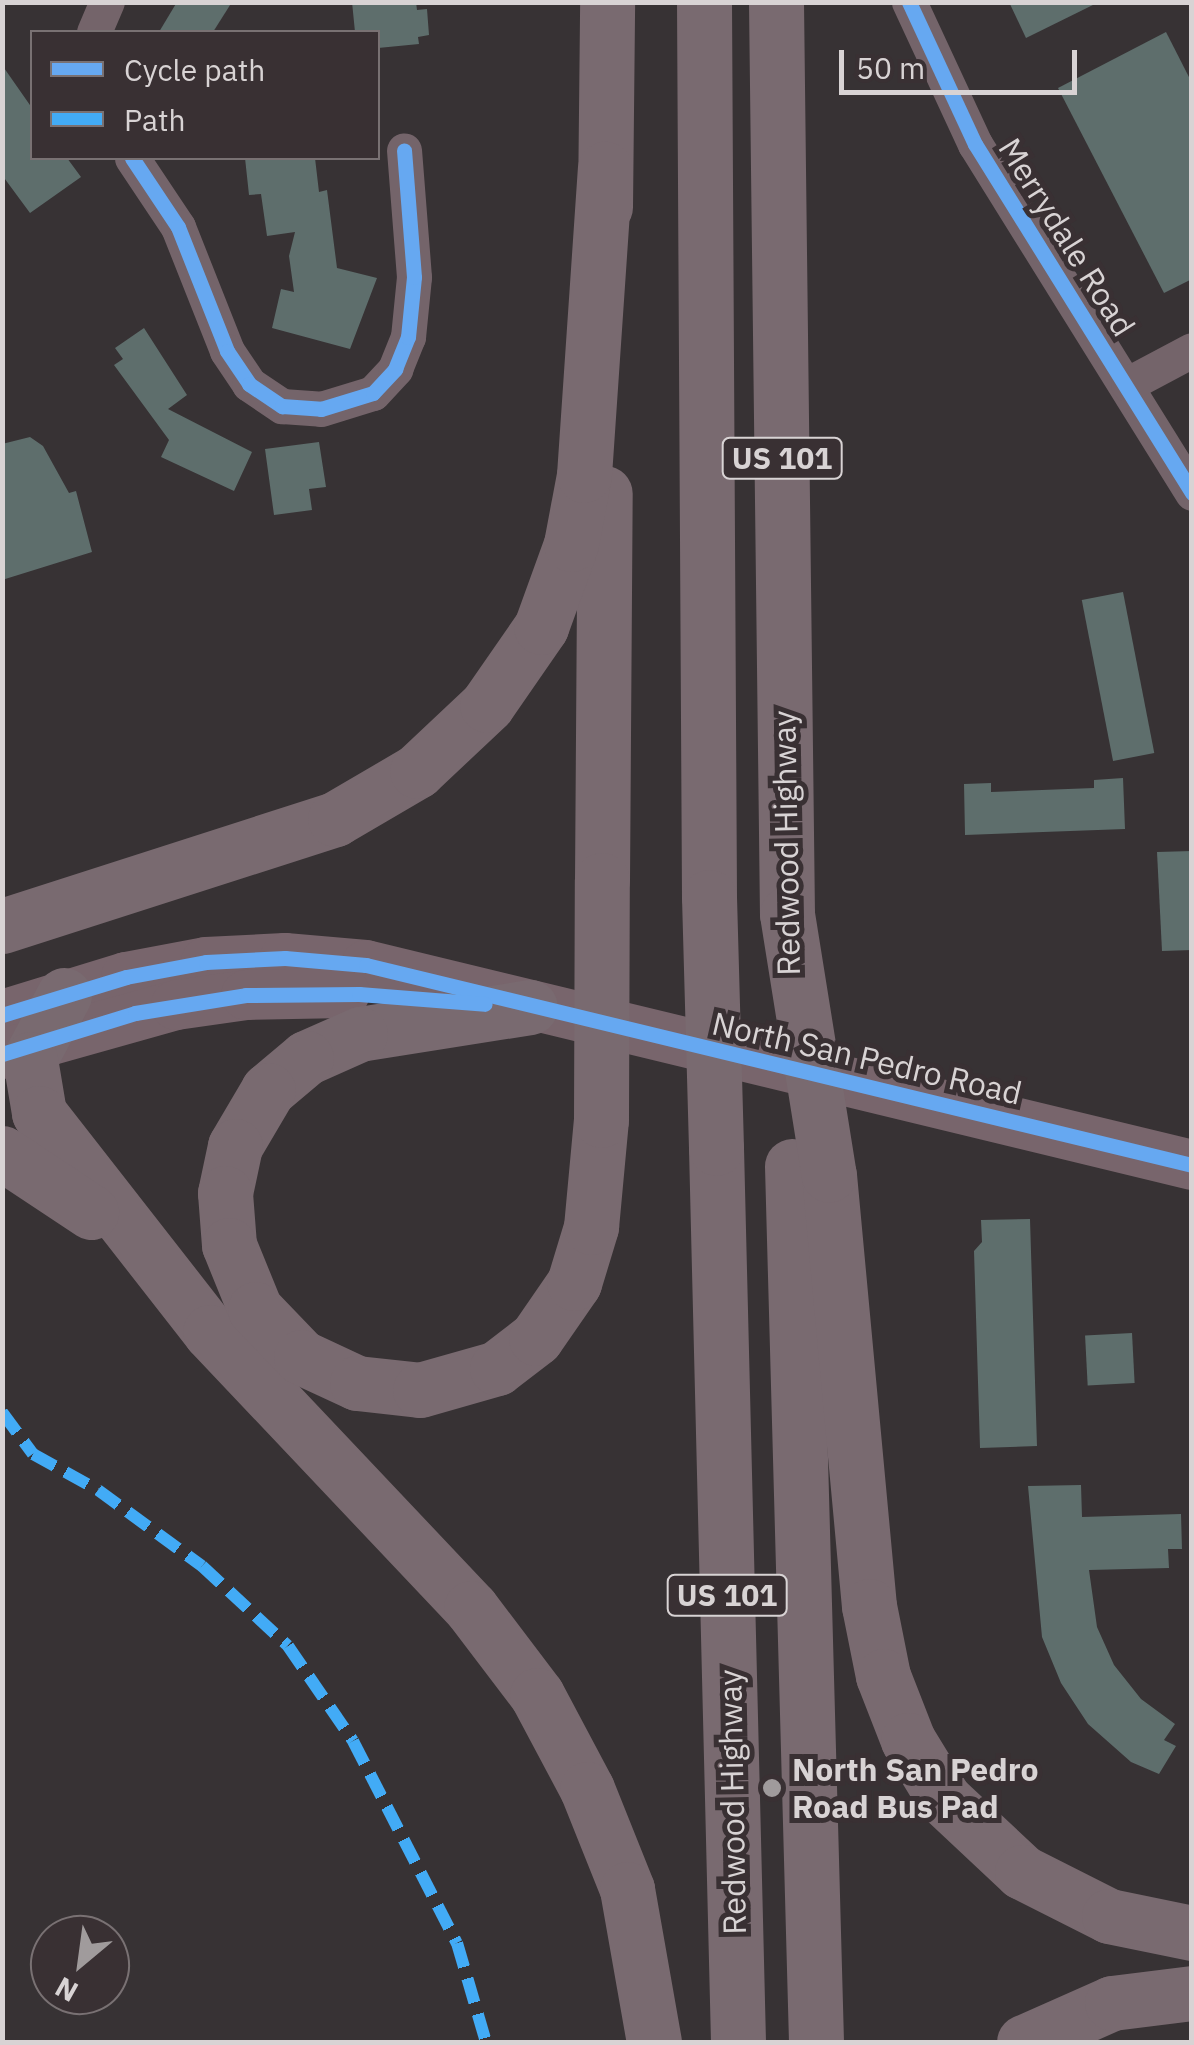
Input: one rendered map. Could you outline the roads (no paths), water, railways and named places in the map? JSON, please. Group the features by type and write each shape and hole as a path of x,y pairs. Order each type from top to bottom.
{"highway":[{"path":"530,1008 360,1034 306,1058 268,1090 235,1146 225,1193 229,1245 255,1308 302,1356 357,1384 420,1390 496,1368 536,1338 574,1283 591,1226 601,1120 607,2"},
{"name":"Redwood Highway","path":"704,2 710,898 738,2042"},
{"name":"Redwood Highway","path":"776,2 786,914 811,1170"},
{"path":"2,926 335,819 417,771 487,705 540,627 571,544 584,474 605,169"},
{"path":"64,995 13,1038 45,1124 235,1361"},
{"path":"2,1153 93,1214 459,1594 536,1695 587,1790 627,1888 654,2042"},
{"path":"811,1170 870,1606 883,1676 908,1740 956,1812 1022,1872 1109,1916 1192,1933"},
{"name":"US 101","path":"811,1170 816,2042"},
{"path":"1024,2042 1112,2004 1192,1993"}],"main road":[{"name":"North San Pedro Road","path":"64,995 168,968 285,958 405,972 530,1008 1192,1165"},
{"name":"North San Pedro Road","path":"13,1038 246,994 358,994 530,1008"}],"street":[{"path":"95,30 107,2"},
{"name":"Merrydale Road","path":"909,2 975,144 1128,384 1192,493"},
{"path":"133,160 178,228 227,351 248,384 282,406 321,409 373,394 395,369 408,337 414,277 404,150"},
{"path":"1128,384 1192,350"}],"place":[{"name":"North San Pedro Road Bus Pad","path":"772,1788"}]}
